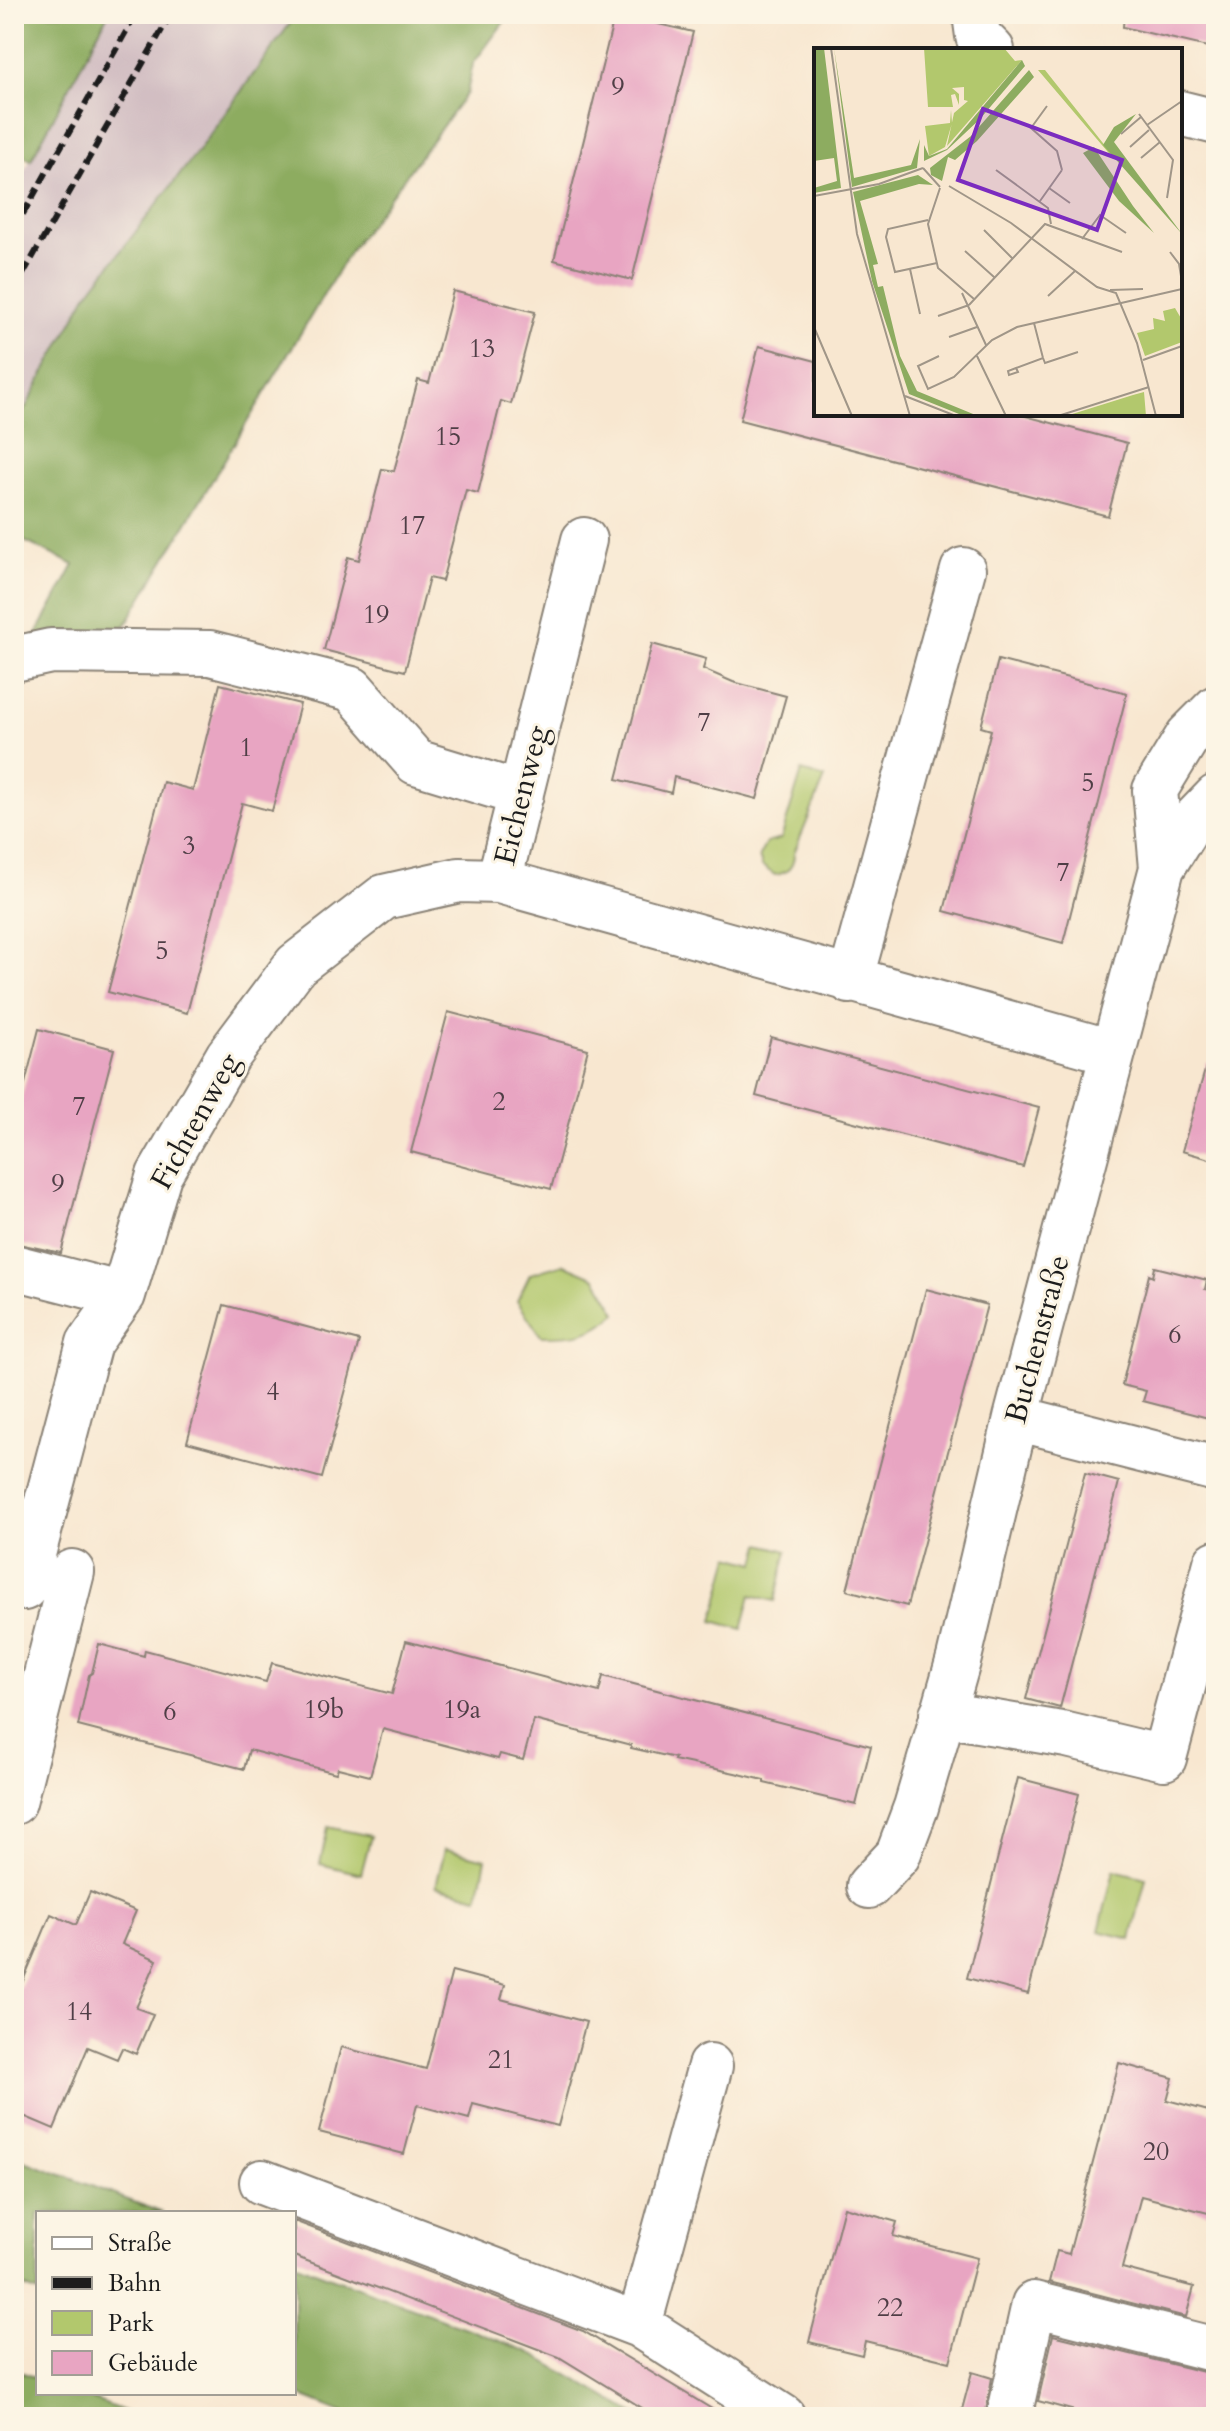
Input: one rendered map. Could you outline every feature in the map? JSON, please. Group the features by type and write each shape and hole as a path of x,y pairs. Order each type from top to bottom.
{"street":[{"path":"975,14 978,36 990,48"},
{"path":"1182,114 1216,122"},
{"name":"Eichenweg","path":"584,540 499,881 1112,1052"},
{"path":"850,981 963,570"},
{"path":"14,659 51,651 210,653 352,689 416,762 521,794"},
{"path":"1162,868 1155,790 1188,736 1216,708"},
{"name":"Buchenstraße","path":"869,1886 898,1855 916,1807 959,1658 1016,1418 1162,868 1188,826 1216,797"},
{"name":"Fichtenweg","path":"14,1585 24,1588 33,1561 89,1343 123,1295 159,1175 228,1056 296,965 384,897 459,880 499,881"},
{"path":"14,1267 123,1295"},
{"path":"1016,1418 1216,1469"},
{"path":"942,1714 1067,1735 1164,1758 1216,1563"},
{"path":"14,1802 72,1572"},
{"path":"639,2325 710,2066"},
{"path":"262,2182 639,2325 783,2417"},
{"path":"1009,2417 1034,2304 1216,2350"}],"shaded area":[{"path":"108,14 297,14 198,151 87,295 14,429 14,190"}],"green space":[{"path":"14,14 108,14 31,160 14,150"},
{"path":"297,14 510,14 473,64 467,93 350,251 117,639 33,641 74,565 14,536 14,429 87,295 198,151"},
{"path":"802,771 825,778 791,866 775,875 762,866 759,856 766,843 781,839"},
{"path":"563,1264 596,1278 617,1313 582,1333 541,1336 517,1301 530,1274"},
{"path":"761,1544 787,1551 775,1601 751,1595 742,1629 713,1621 730,1556 756,1563"},
{"path":"328,1827 371,1836 361,1874 320,1864"},
{"path":"445,1849 486,1859 478,1897 436,1886"},
{"path":"1114,1870 1146,1878 1131,1939 1099,1931"},
{"path":"14,2157 158,2211 36,2211 36,2292 14,2283"},
{"path":"296,2264 529,2352 640,2417 354,2417 296,2394"},
{"path":"14,2369 36,2378 36,2395 81,2395 139,2417 14,2417"}],"building":[{"path":"615,14 693,32 632,280 554,260"},
{"path":"1124,14 1216,14 1216,49 1123,27"},
{"path":"453,291 535,312 511,404 501,401 478,493 466,490 442,581 429,578 405,671 324,650 348,557 359,560 382,469 394,471 418,380 429,383"},
{"path":"759,346 814,360 814,416 1026,416 1127,443 1108,516 740,420"},
{"path":"652,644 706,659 703,669 733,682 786,696 757,799 674,777 671,793 617,779"},
{"path":"998,660 1127,693 1063,943 944,911 991,730 981,727"},
{"path":"220,684 300,704 272,811 242,803 187,1013 108,992 163,782 193,790"},
{"path":"448,1012 588,1049 551,1189 411,1152"},
{"path":"39,1029 114,1049 61,1253 14,1243 14,1126"},
{"path":"771,1037 1039,1108 1023,1167 756,1096"},
{"path":"1207,1063 1216,1065 1216,1161 1182,1151"},
{"path":"1155,1267 1207,1280 1205,1289 1216,1291 1216,1420 1143,1401 1146,1391 1122,1385 1149,1275 1153,1277"},
{"path":"926,1289 987,1305 907,1606 847,1590"},
{"path":"224,1305 359,1341 322,1478 187,1442"},
{"path":"1085,1473 1119,1482 1060,1708 1026,1699"},
{"path":"406,1641 599,1692 603,1676 871,1746 856,1805 674,1760 631,1748 631,1745 534,1720 523,1760 500,1754 498,1759 383,1729 370,1776 338,1768 336,1773 249,1750 244,1769 78,1726 99,1644 144,1656 145,1650 266,1682 272,1663 392,1694"},
{"path":"1018,1778 1079,1794 1028,1994 967,1978"},
{"path":"90,1892 136,1911 122,1944 157,1960 136,2008 153,2014 136,2054 122,2048 117,2059 88,2047 54,2129 14,2112 14,2002 51,1914 76,1925"},
{"path":"452,1971 505,1985 501,1999 586,2022 558,2126 473,2104 469,2119 417,2105 404,2154 319,2132 341,2047 426,2069"},
{"path":"1119,2063 1173,2078 1167,2100 1216,2113 1216,2215 1141,2196 1122,2268 1194,2287 1186,2317 1049,2282 1057,2251 1069,2254"},
{"path":"844,2207 897,2222 893,2236 977,2258 950,2362 865,2341 862,2355 809,2342"},
{"path":"296,2222 583,2331 725,2417 657,2417 559,2357 296,2257"},
{"path":"1053,2335 1216,2375 1216,2417 1097,2417 1038,2401"},
{"path":"972,2372 992,2378 985,2417 960,2417"}],"railway":[{"path":"14,230 136,14"},
{"path":"14,290 171,14"}]}
